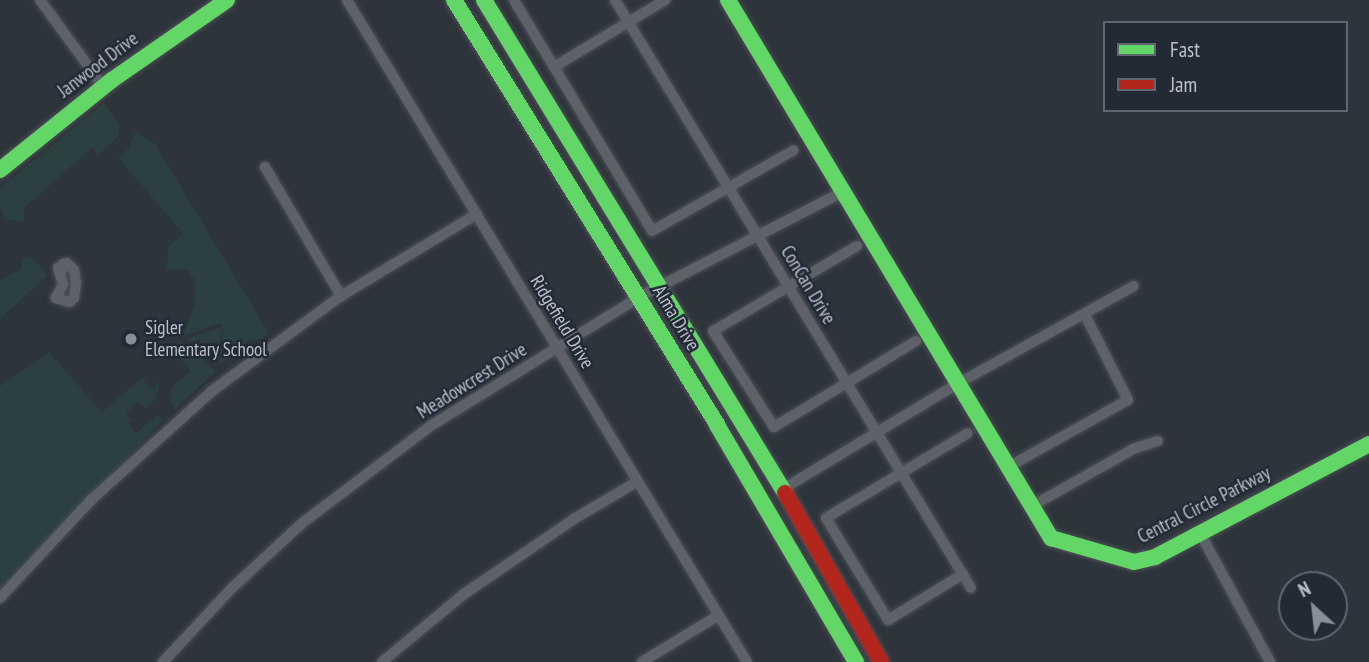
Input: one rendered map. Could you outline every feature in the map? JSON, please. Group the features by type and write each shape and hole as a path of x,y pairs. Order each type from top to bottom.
{"main road":[{"name":"Janwood Drive","path":"0,170 103,86 227,0"},
{"name":"Alma Drive","path":"454,0 639,297 856,662"},
{"name":"Alma Drive","path":"484,0 783,489 881,662"},
{"path":"727,0 1032,506"},
{"name":"Central Circle Parkway","path":"1032,506 1051,538 1133,562 1155,557 1369,443"}],"street":[{"path":"40,0 103,86"},
{"name":"Ridgefield Drive","path":"347,0 747,662"},
{"path":"514,0 652,231 794,150"},
{"name":"ConCan Drive","path":"615,0 971,588"},
{"path":"554,66 665,0"},
{"path":"265,167 341,296"},
{"name":"Meadowcrest Drive","path":"163,662 232,588 301,524 432,425 639,297 844,191"},
{"path":"0,598 90,500 212,391 341,296 477,214"},
{"path":"857,246 713,331 774,427 916,341"},
{"path":"783,489 957,384 1133,286"},
{"path":"1008,467 1128,400 1084,313"},
{"path":"963,574 888,620 826,518 968,433"},
{"path":"1032,506 1133,449 1158,441"},
{"path":"382,662 464,594 573,519 638,481"},
{"path":"1200,533 1270,662"},
{"path":"642,662 719,615"}],"shaded area":[{"path":"104,103 120,127 118,137 97,156 93,147 24,208 24,222 7,219 0,208 0,188"},
{"path":"136,131 155,144 268,332 262,339 250,340 219,365 223,325 219,323 183,337 194,304 195,278 189,277 188,270 167,269 168,247 183,233 118,158 130,146"},
{"path":"26,257 35,260 48,275 0,319 0,280 21,269 22,259"},
{"path":"222,328 216,364 186,339"},
{"path":"180,341 216,371 176,408 171,402 171,388 191,371 173,350"},
{"path":"49,352 102,412 142,378 152,389 160,381 156,399 145,408 138,402 126,414 131,420 128,424 136,433 157,415 164,419 0,589 0,386"}],"traffic: fast":[{"path":"0,170 112,80 227,0"},
{"path":"454,0 717,425 856,662"},
{"path":"484,0 785,493"},
{"path":"728,0 1051,538 1134,562 1155,557 1369,444"}],"traffic: jam":[{"path":"785,493 881,662"}],"place":[{"name":"Sigler Elementary School","path":"131,339"}]}
